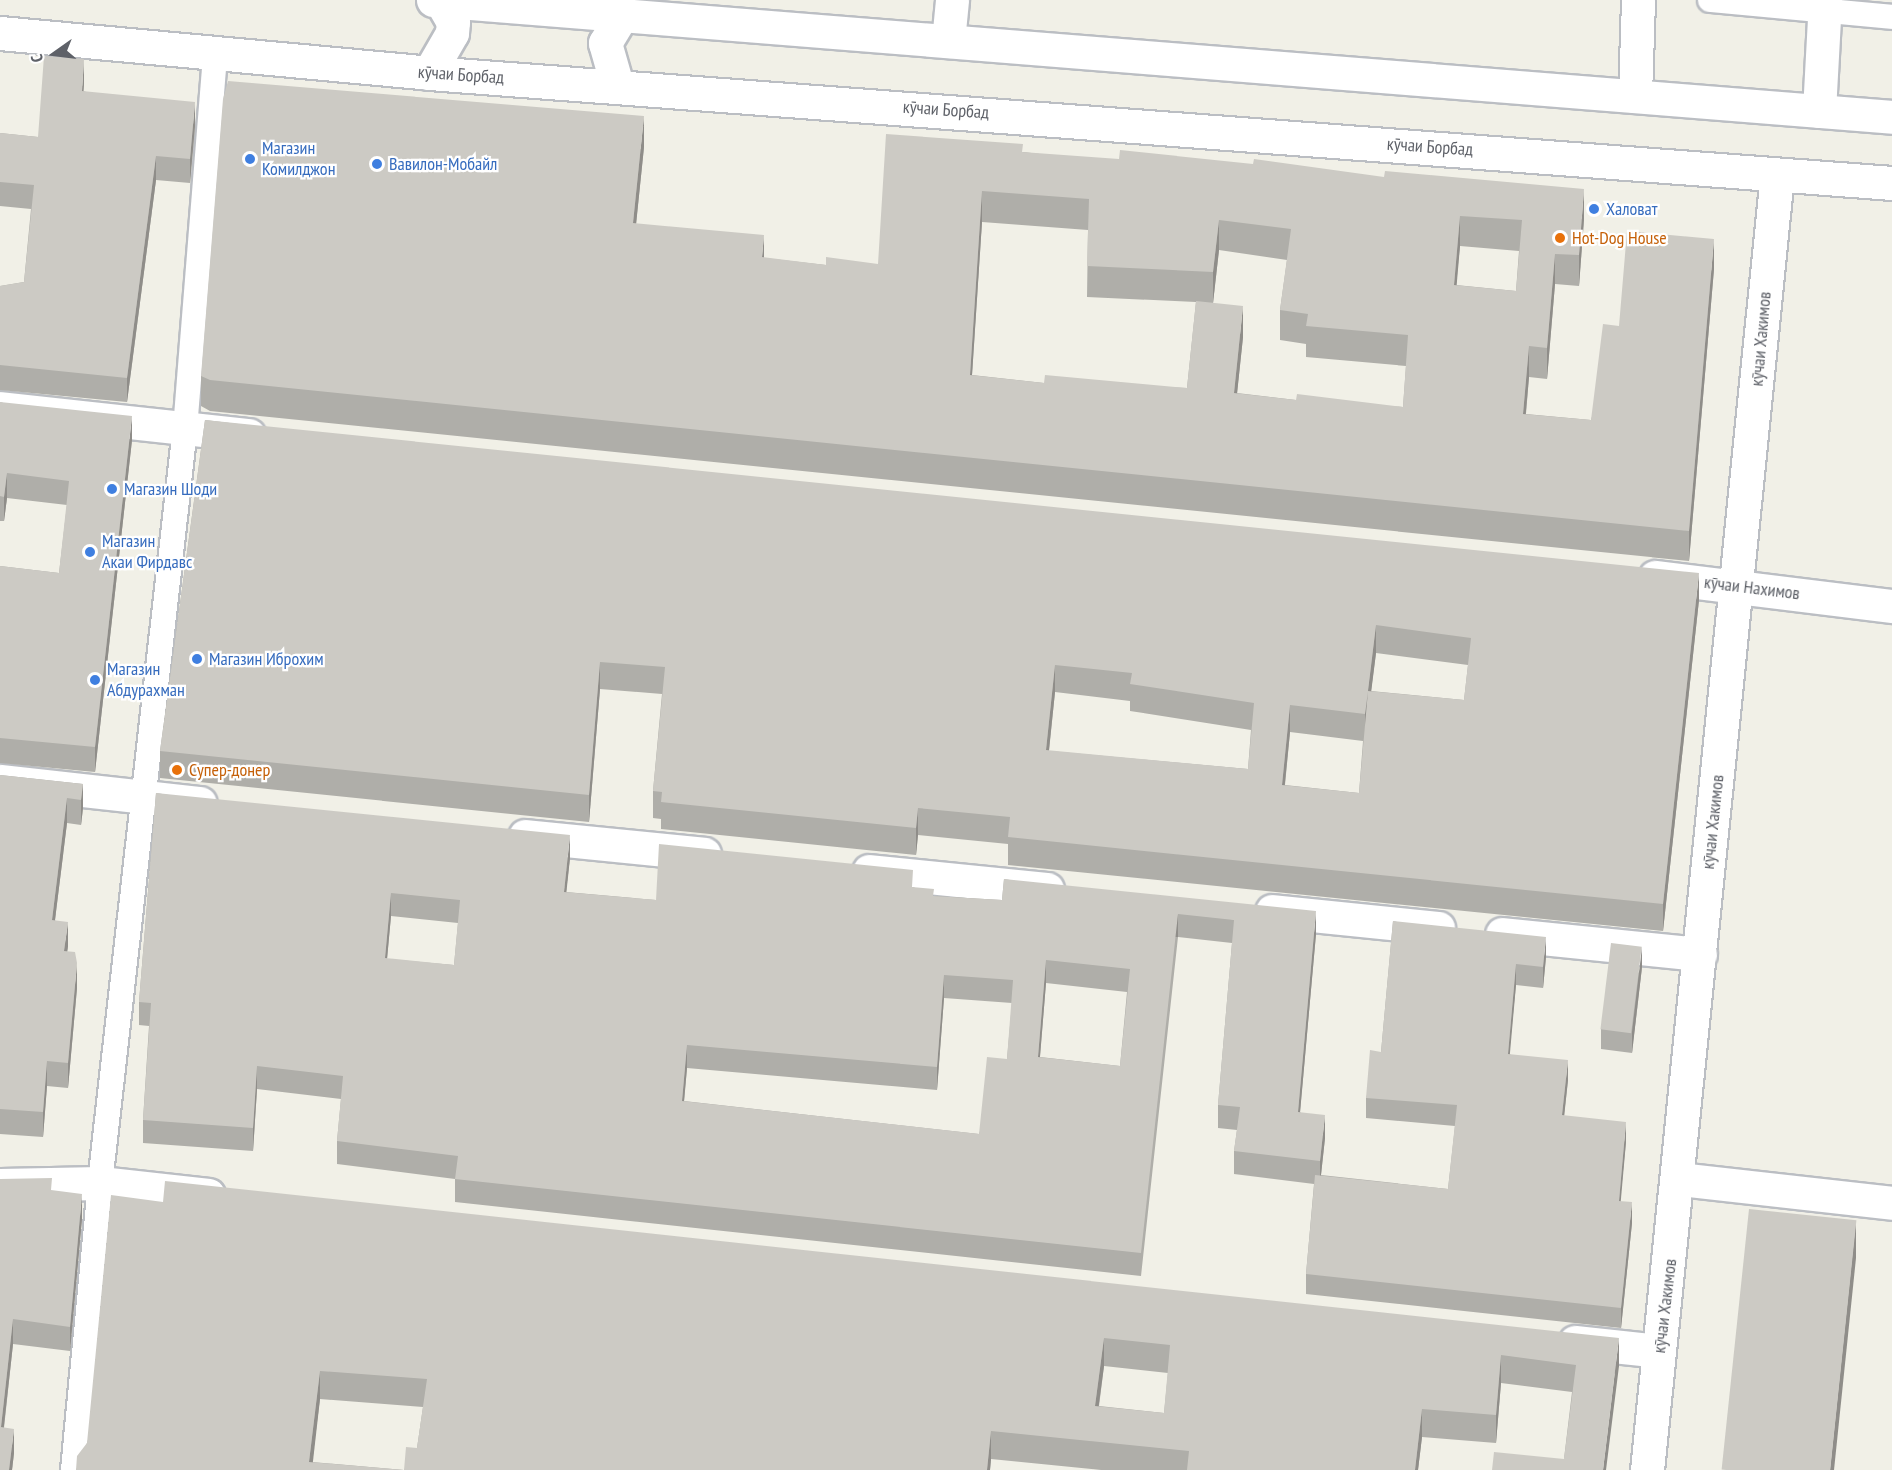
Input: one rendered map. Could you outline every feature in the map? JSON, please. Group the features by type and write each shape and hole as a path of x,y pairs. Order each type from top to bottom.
{"street":[{"path":"948,41 952,0"},
{"path":"1635,96 1638,0"},
{"path":"437,1 1892,117"},
{"path":"429,73 452,33 453,22 437,1"},
{"path":"1819,111 1825,5"},
{"path":"617,85 605,43 621,16"},
{"name":"кӯчаи Борбад","path":"0,33 215,55 429,73 617,85 1892,183"},
{"name":"кӯчаи Хакимов","path":"1647,1470 1679,1179 1777,175"},
{"path":"0,408 280,438"},
{"name":"кӯчаи Нахимов","path":"1619,573 1738,585 1892,606"},
{"path":"0,781 237,807"},
{"path":"498,833 736,857"},
{"path":"831,867 1081,892"},
{"path":"1236,908 1700,954"},
{"path":"1679,1179 1892,1203"},
{"path":"0,1185 100,1183 243,1199"},
{"path":"1540,1338 1659,1351"}],"lane":[{"path":"1710,0 1825,5 1892,17"},
{"path":"73,1470 100,1183 141,797 185,429 215,55"}],"building":[{"path":"44,56 84,59 82,91 195,102 190,159 156,156 127,378 0,365 0,286 24,282 34,185 0,182 0,133 38,137"},
{"path":"228,81 644,116 633,223 764,235 762,257 826,265 826,257 878,264 886,134 1023,144 1022,152 1119,159 1120,150 1253,164 1254,159 1384,177 1385,171 1584,189 1579,255 1555,254 1547,348 1529,346 1523,414 1591,420 1603,324 1619,326 1627,231 1714,239 1689,531 210,380 201,376 223,99","holes":["982,191 1089,199 1087,266 1213,272 1219,220 1291,229 1280,310 1308,314 1306,326 1408,335 1403,407 1297,394 1296,400 1234,393 1243,306 1196,301 1187,388 1045,375 1044,383 970,375","1460,216 1522,220 1516,291 1454,285"]},
{"path":"0,402 132,416 95,747 0,738 0,566 59,573 69,481 7,473 4,497 0,496"},
{"path":"205,420 1699,573 1663,904 1008,837 1010,817 918,808 916,828 661,802 662,792 653,791 665,667 600,662 589,795 160,751","holes":["1376,625 1471,638 1464,700 1368,691","1055,665 1132,673 1130,684 1254,703 1248,769 1046,750","1368,691 1359,793 1282,785 1290,705 1365,714"]},
{"path":"0,775 83,784 81,800 67,798 52,920 68,922 64,951 75,952 77,963 68,1063 47,1061 43,1112 0,1109"},
{"path":"156,793 570,835 564,892 656,900 659,844 913,870 912,887 934,889 933,896 1002,900 1004,879 1316,911 1298,1112 1325,1115 1320,1161 1234,1151 1240,1107 1218,1105 1234,920 1178,914 1141,1253 455,1179 458,1156 337,1141 343,1076 257,1066 253,1128 143,1120 151,1003 139,1002","holes":["391,893 460,900 454,965 385,958","1046,960 1130,969 1120,1066 1038,1057","944,975 1013,980 1007,1059 987,1057 979,1134 682,1101 687,1045 937,1067"]},
{"path":"1393,921 1546,937 1543,967 1516,964 1508,1054 1568,1060 1562,1115 1626,1122 1619,1201 1632,1202 1621,1308 1306,1274 1315,1175 1448,1189 1457,1105 1366,1098 1370,1050 1381,1052"},
{"path":"1611,943 1642,947 1631,1033 1600,1029"},
{"path":"52,1178 51,1190 82,1194 70,1327 13,1319 1,1427 14,1429 9,1470 0,1470 0,1179"},
{"path":"165,1181 1619,1338 1603,1470 1492,1470 1494,1452 1564,1459 1576,1365 1501,1355 1496,1415 1422,1409 1415,1470 1187,1470 1189,1451 991,1431 987,1470 404,1470 76,1470 77,1456 87,1443 111,1195 163,1202","holes":["1104,1338 1170,1345 1164,1413 1095,1406","320,1371 427,1379 417,1448 406,1447 404,1470 309,1462"]},
{"path":"1749,1209 1856,1220 1830,1470 1722,1470"}],"place":[{"name":"Магазин Комилджон","path":"250,159"},
{"name":"Вавилон-Мобайл","path":"377,164"},
{"name":"Халоват","path":"1594,209"},
{"name":"Hot-Dog House","path":"1560,238"},
{"name":"Магазин Шоди","path":"112,489"},
{"name":"Магазин Акаи Фирдавс","path":"90,552"},
{"name":"Магазин Иброхим","path":"197,659"},
{"name":"Магазин Абдурахман","path":"95,680"},
{"name":"Супер-донер","path":"177,770"}]}
